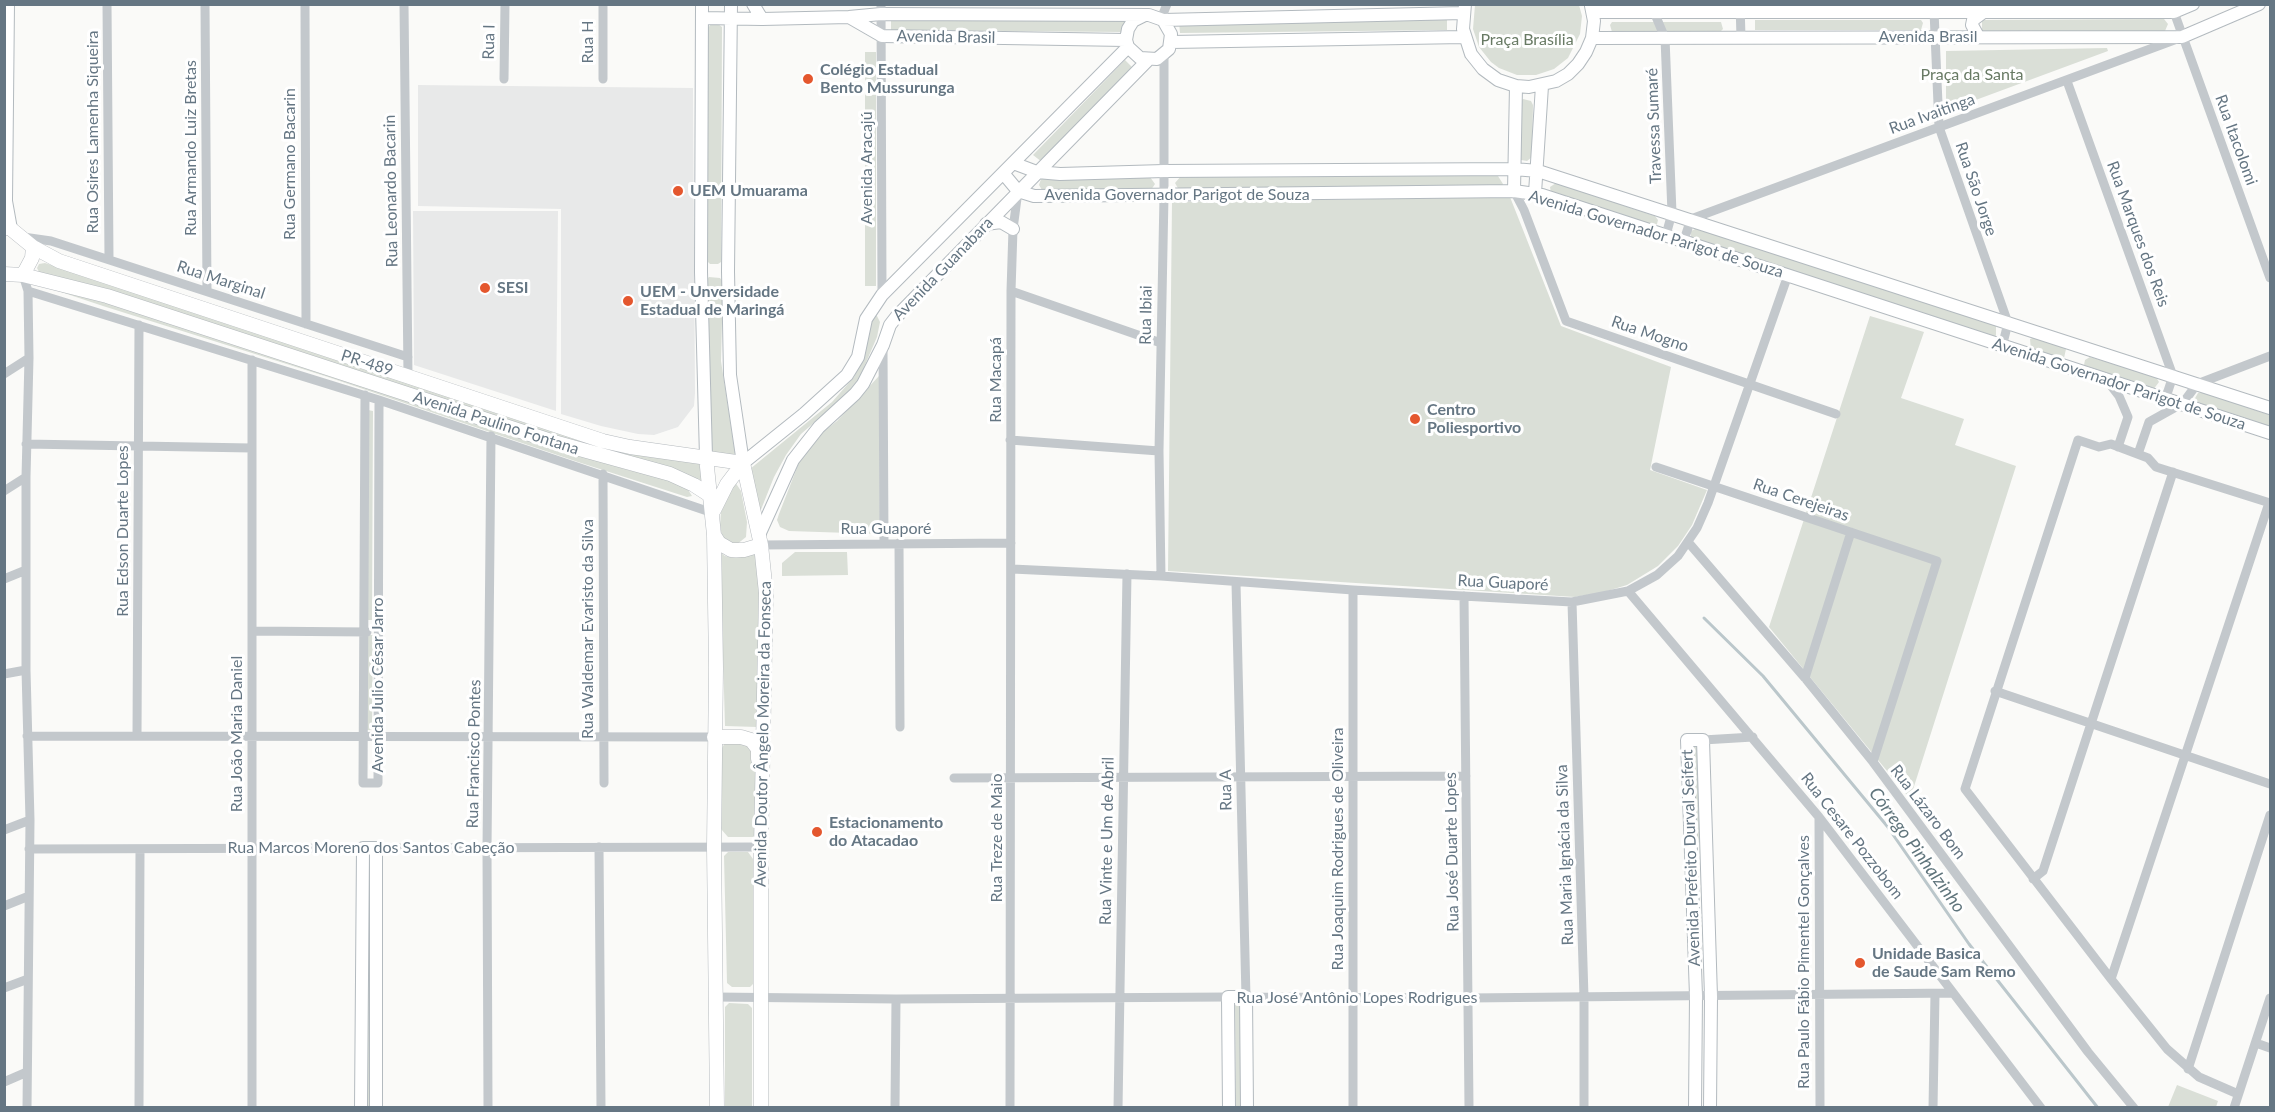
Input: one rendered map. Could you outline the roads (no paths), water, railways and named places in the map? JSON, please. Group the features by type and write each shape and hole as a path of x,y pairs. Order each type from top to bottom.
{"main road":[{"name":"PR-489","path":"8,228 23,237 33,247 59,261 603,441 743,464"},
{"path":"24,275 32,258 33,247"},
{"name":"PR-489","path":"4,274 24,275 106,296 544,439 670,474 711,496"},
{"path":"709,458 748,488"},
{"path":"709,458 714,535 716,668 714,847 717,1107"},
{"path":"713,513 719,497 743,464"},
{"name":"Avenida Doutor Ângelo Moreira da Fonseca","path":"743,464 760,540 766,593 761,846 760,1107"},
{"path":"714,535 719,543 731,550 744,549 760,540"},
{"path":"714,737 741,737 751,740 758,749 758,767 762,771"}],"street":[{"path":"8,4 6,201 8,228"},
{"name":"Rua Osires Lamenha Siqueira","path":"107,4 109,259"},
{"name":"Rua Armando Luiz Bretas","path":"205,4 207,291"},
{"name":"Rua Germano Bacarin","path":"305,4 306,324"},
{"name":"Rua Leonardo Bacarin","path":"404,4 408,376"},
{"name":"Rua I","path":"504,79 505,4"},
{"name":"Rua H","path":"603,4 603,79"},
{"path":"702,4 701,272 709,458"},
{"name":"Avenida Doutor Ângelo Moreira da Fonseca","path":"731,4 728,272 730,375 743,464"},
{"path":"753,4 762,19"},
{"path":"1167,4 1162,19 1171,34 1171,42 1164,54 1157,59 1149,60 1133,54 1127,43 1128,29 1133,21 1149,15 1162,19 1464,9 1464,37 1471,54 1483,69 1498,80 1516,86 1542,86 1568,74 1587,51 1592,38 1592,8"},
{"name":"Avenida Brasil","path":"1592,8 1654,12 1740,8 1985,11 2014,8 2174,12 2193,4"},
{"name":"Avenida Brasil","path":"1592,38 2182,37 2259,4"},
{"path":"1740,8 1741,38"},
{"name":"Avenida Brasil","path":"849,17 881,9 1143,16"},
{"name":"Avenida Aracajú","path":"881,9 882,295"},
{"name":"Rua São Jorge","path":"1934,11 1939,127 2008,324"},
{"path":"1978,36 1974,30 1973,20 1985,11"},
{"path":"1654,12 1665,38"},
{"name":"Rua Itacolomi","path":"2174,12 2271,278"},
{"path":"702,18 849,17"},
{"name":"Avenida Brasil","path":"849,17 882,36 1127,43"},
{"path":"1171,42 1464,37"},
{"name":"Rua Ivaitinga","path":"1691,219 2182,37"},
{"name":"Travessa Sumaré","path":"1665,38 1672,213 1666,235"},
{"name":"Avenida Guanabara","path":"743,464 847,375 858,357 866,319 882,295 1013,163 1127,43"},
{"name":"Rua Ibiai","path":"1161,576 1159,451 1164,54"},
{"name":"Avenida Guanabara","path":"760,540 793,460 819,426 863,384 883,345 890,325 897,316 1149,60"},
{"name":"Rua Marques dos Reis","path":"2067,81 2172,376"},
{"path":"1514,191 1516,86"},
{"path":"1524,210 1535,194 1542,86"},
{"path":"1054,156 1060,174"},
{"name":"Avenida Governador Parigot de Souza","path":"1013,163 1037,172 1060,174 1164,171 1514,169 1538,171 2271,408"},
{"path":"1003,173 1018,191"},
{"name":"Avenida Governador Parigot de Souza","path":"1018,191 1034,196 1514,191 1535,194 1683,240 2002,347 2166,397 2271,433"},
{"name":"Rua Macapá","path":"1012,568 1011,291 1013,229 1018,191"},
{"name":"Rua Mogno","path":"1514,191 1524,210 1566,321 1836,414"},
{"path":"1683,240 1691,219"},
{"path":"986,224 1000,222 1013,229"},
{"name":"Rua Marginal","path":"23,237 51,241 109,259 408,357"},
{"path":"24,275 28,291 29,358 26,444 26,670 30,820 27,1107"},
{"name":"Rua Guaporé","path":"1012,568 1572,602 1628,591 1657,575 1678,556 1688,542 1708,503 1788,275"},
{"name":"Avenida Paulino Fontana","path":"28,291 365,395 713,513"},
{"path":"1011,291 1161,343"},
{"path":"2002,347 2008,324"},
{"name":"Rua Edson Duarte Lopes","path":"137,736 139,325"},
{"path":"883,345 884,543"},
{"path":"2138,454 2149,422 2183,403 2197,384 2271,356"},
{"path":"4,374 29,358"},
{"name":"Rua João Maria Daniel","path":"252,360 252,1107"},
{"path":"2166,397 2172,376"},
{"path":"2105,378 2118,396 2128,417 2118,447"},
{"name":"Avenida Julio César Jarro","path":"365,395 363,783 378,783 379,400"},
{"name":"Rua Francisco Pontes","path":"488,1107 487,848 491,436"},
{"path":"1010,440 1159,451"},
{"path":"2111,979 2270,503 2156,467 2148,458 2111,444 2099,447 2078,440 1965,789 2033,879 2111,979 2167,1049 2188,1069 2238,1094"},
{"path":"26,444 251,448"},
{"name":"Rua Cerejeiras","path":"1656,467 1937,561 1873,762"},
{"path":"2033,879 2043,871 2173,472"},
{"name":"Rua Waldemar Evaristo da Silva","path":"603,474 604,783"},
{"path":"4,490 26,477"},
{"path":"1805,678 1851,532"},
{"name":"Rua Guaporé","path":"760,540 1011,543"},
{"name":"Rua Lázaro Bom","path":"1688,542 1805,678 1873,762 2088,1052 2134,1107"},
{"path":"898,543 900,727"},
{"name":"Rua Treze de Maio","path":"1010,1107 1012,568"},
{"path":"4,579 26,570"},
{"name":"Rua Vinte e Um de Abril","path":"1118,1107 1126,574"},
{"name":"Rua A","path":"1236,582 1246,997"},
{"name":"Rua Joaquim Rodrigues de Oliveira","path":"1353,590 1353,1107"},
{"name":"Rua Cesare Pozzobom","path":"1628,591 1753,736 1819,817 2041,1107"},
{"name":"Rua José Duarte Lopes","path":"1464,596 1470,1107"},
{"name":"Rua Maria Ignácia da Silva","path":"1572,602 1584,997 1584,1107"},
{"path":"252,631 378,632"},
{"path":"4,674 26,670"},
{"path":"1995,691 2271,784"},
{"path":"27,736 714,737"},
{"path":"1703,740 1753,736"},
{"name":"Avenida Prefeito Durval Seifert","path":"1695,1107 1696,996 1687,740 1703,740 1711,997 1710,1107"},
{"path":"954,778 1466,776"},
{"path":"2188,1069 2271,815"},
{"name":"Rua Paulo Fábio Pimentel Gonçalves","path":"1819,817 1820,1107"},
{"path":"4,830 30,820"},
{"name":"Rua Marcos Moreno dos Santos Cabeção","path":"29,849 761,846"},
{"path":"361,1107 363,848"},
{"path":"376,848 376,1107"},
{"path":"600,848 601,1107"},
{"path":"139,1107 140,849"},
{"path":"4,906 28,896"},
{"path":"4,988 28,979"},
{"name":"Rua José Antônio Lopes Rodrigues","path":"716,997 1353,999 1953,993"},
{"path":"1933,1107 1935,994"},
{"path":"1228,997 1229,1107"},
{"path":"1246,997 1247,1107"},
{"path":"2234,1107 2271,998"},
{"path":"895,1107 896,999"},
{"path":"2256,1043 2271,1048"},
{"path":"4,1082 27,1072"}],"waterway":[{"name":"Córrego Pinhalzinho","path":"1704,618 1763,676 1887,826 1969,944 2098,1108"}],"place":[{"name":"Colégio Estadual Bento Mussurunga","path":"808,79"},
{"name":"UEM Umuarama","path":"678,191"},
{"name":"SESI","path":"485,288"},
{"name":"UEM - Unversidade Estadual de Maringá","path":"628,301"},
{"name":"Centro Poliesportivo","path":"1415,419"},
{"name":"Estacionamento do Atacadao","path":"817,832"},
{"name":"Unidade Basica de Saude Sam Remo","path":"1860,963"}],"park label":[{"name":"Praça Brasília","path":"1527,40"},
{"name":"Praça da Santa","path":"1972,75"}]}
